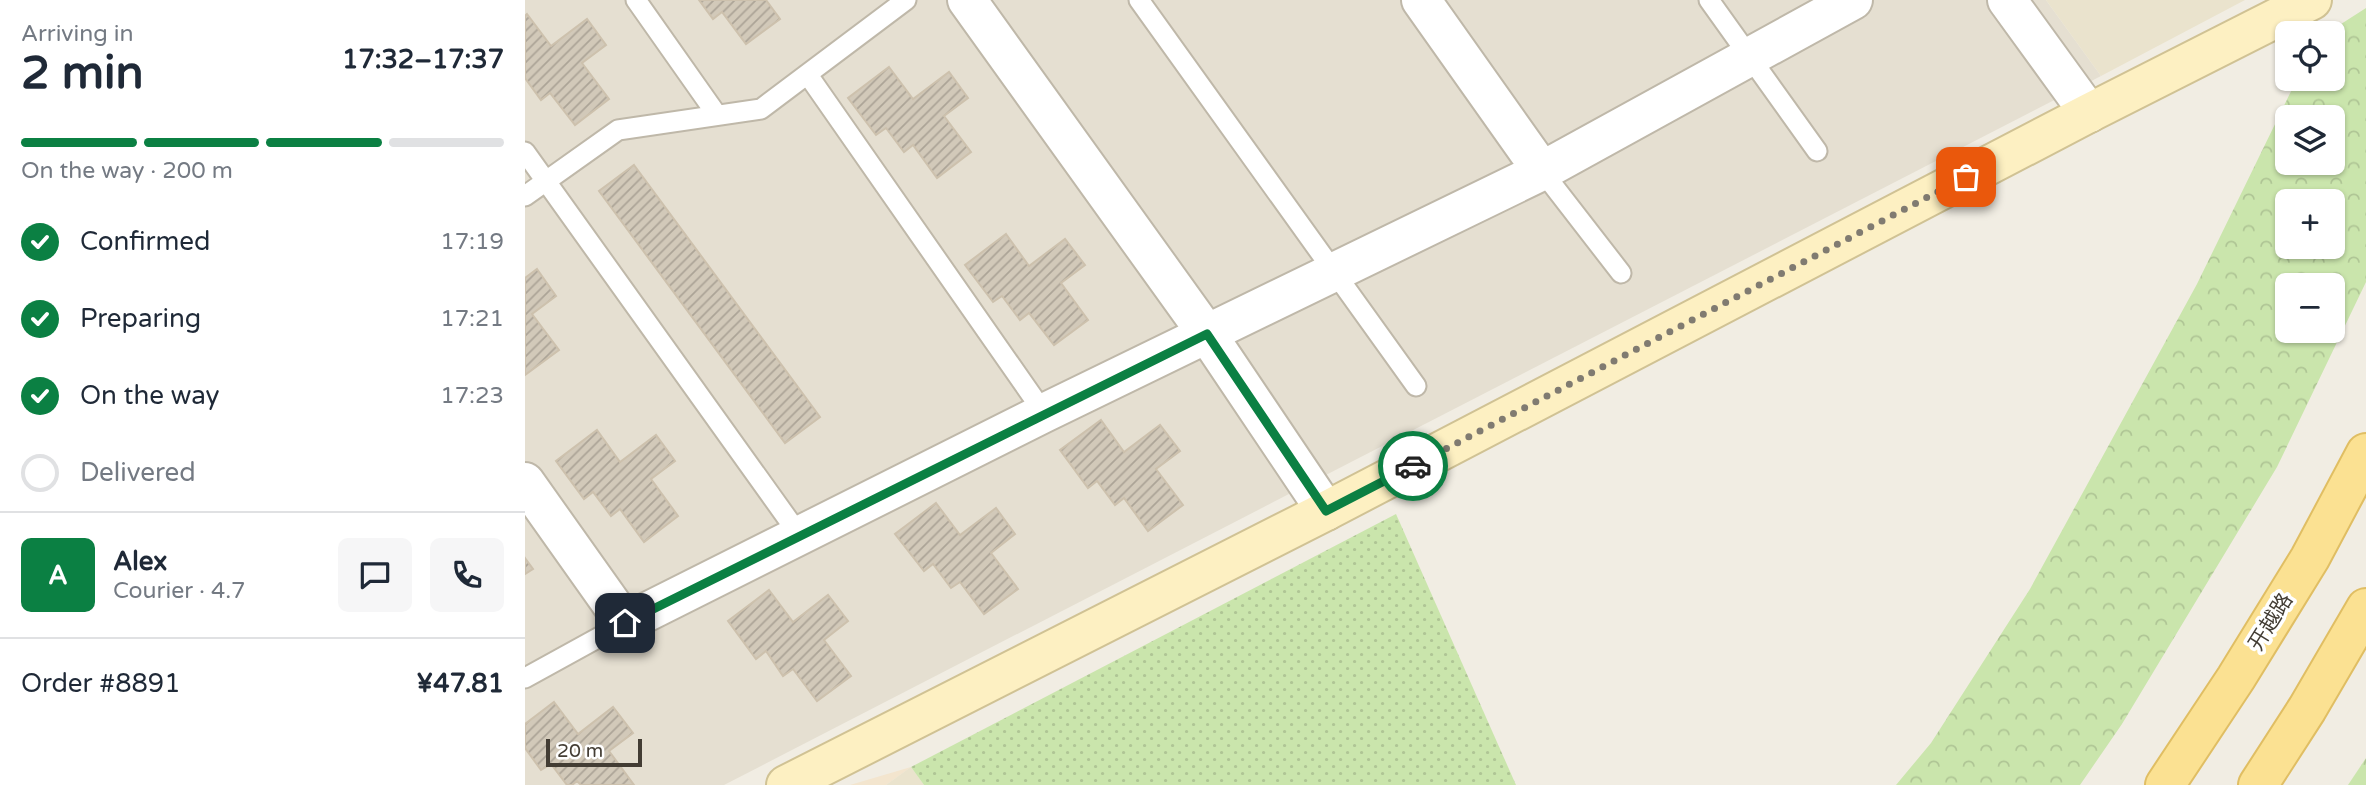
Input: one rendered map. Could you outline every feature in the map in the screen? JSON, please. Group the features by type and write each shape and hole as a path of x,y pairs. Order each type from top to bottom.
{"main road":[{"name":"开越路","path":"2165,785 2304,569 2366,453"},
{"path":"2258,785 2308,709 2366,608"}],"street":[{"path":"967,0 1207,334 1326,511"},
{"path":"1421,0 1542,171"},
{"path":"525,482 625,623 1044,414 1542,171 1853,0"},
{"path":"2007,0 2089,113"},
{"path":"786,785 1326,511 2089,113 2312,0"}],"lane":[{"path":"636,0 717,115"},
{"path":"525,196 618,130 761,109 906,0"},
{"path":"1139,0 1416,386"},
{"path":"1709,0 1817,151"},
{"path":"808,75 1044,414"},
{"path":"525,152 800,537"},
{"path":"1542,171 1621,273"},
{"path":"525,678 625,623"}],"shaded area":[{"path":"525,0 2046,0 2101,76 724,785 525,785"},
{"path":"2046,0 2245,0 2101,76"},
{"path":"911,767 886,785 850,785"},
{"path":"911,767 924,785 886,785"}],"green space":[{"path":"2366,8 2366,282 2345,326 2345,273 2275,273 2275,343 2337,343 2277,467 2122,724 2080,785 1896,785 1931,743 2030,589 2197,284 2275,124 2275,175 2345,175 2345,105 2284,105 2291,91 2345,91 2345,21"},
{"path":"1396,514 1516,785 924,785 911,767"},
{"path":"2366,758 2366,785 2348,785"}],"building":[{"path":"699,0 766,0 780,19 746,44 722,12 713,19"},
{"path":"527,14 551,46 587,19 606,45 582,63 609,99 575,125 550,93 541,100 525,78"},
{"path":"889,67 913,99 949,72 968,98 944,116 971,152 937,178 913,145 904,152 886,128 876,135 848,98"},
{"path":"634,165 820,417 785,443 599,191"},
{"path":"1006,234 1029,266 1065,239 1085,265 1061,283 1088,320 1054,345 1029,313 1020,320 1002,296 993,302 965,265"},
{"path":"537,269 556,296 532,314 559,350 525,375 525,278"},
{"path":"1101,420 1124,452 1160,425 1180,451 1156,469 1183,505 1148,531 1124,498 1115,505 1097,481 1088,488 1060,450"},
{"path":"597,430 620,462 656,435 675,461 651,479 678,516 644,542 620,509 611,516 593,492 584,499 556,461"},
{"path":"936,503 960,535 996,508 1015,534 991,553 1018,589 984,614 960,582 951,588 933,564 924,571 895,534"},
{"path":"525,558 533,569 525,574"},
{"path":"769,590 793,622 828,595 848,621 824,640 851,676 817,701 793,669 783,676 766,651 756,659 728,621"},
{"path":"554,702 578,734 613,707 633,733 609,751 634,785 581,785 577,781 567,785 551,764 541,770 525,748 525,724"}],"way so far":[{"path":"1413,466 1966,177"}],"route":[{"path":"625,623 1207,334 1326,511 1413,466"}]}
